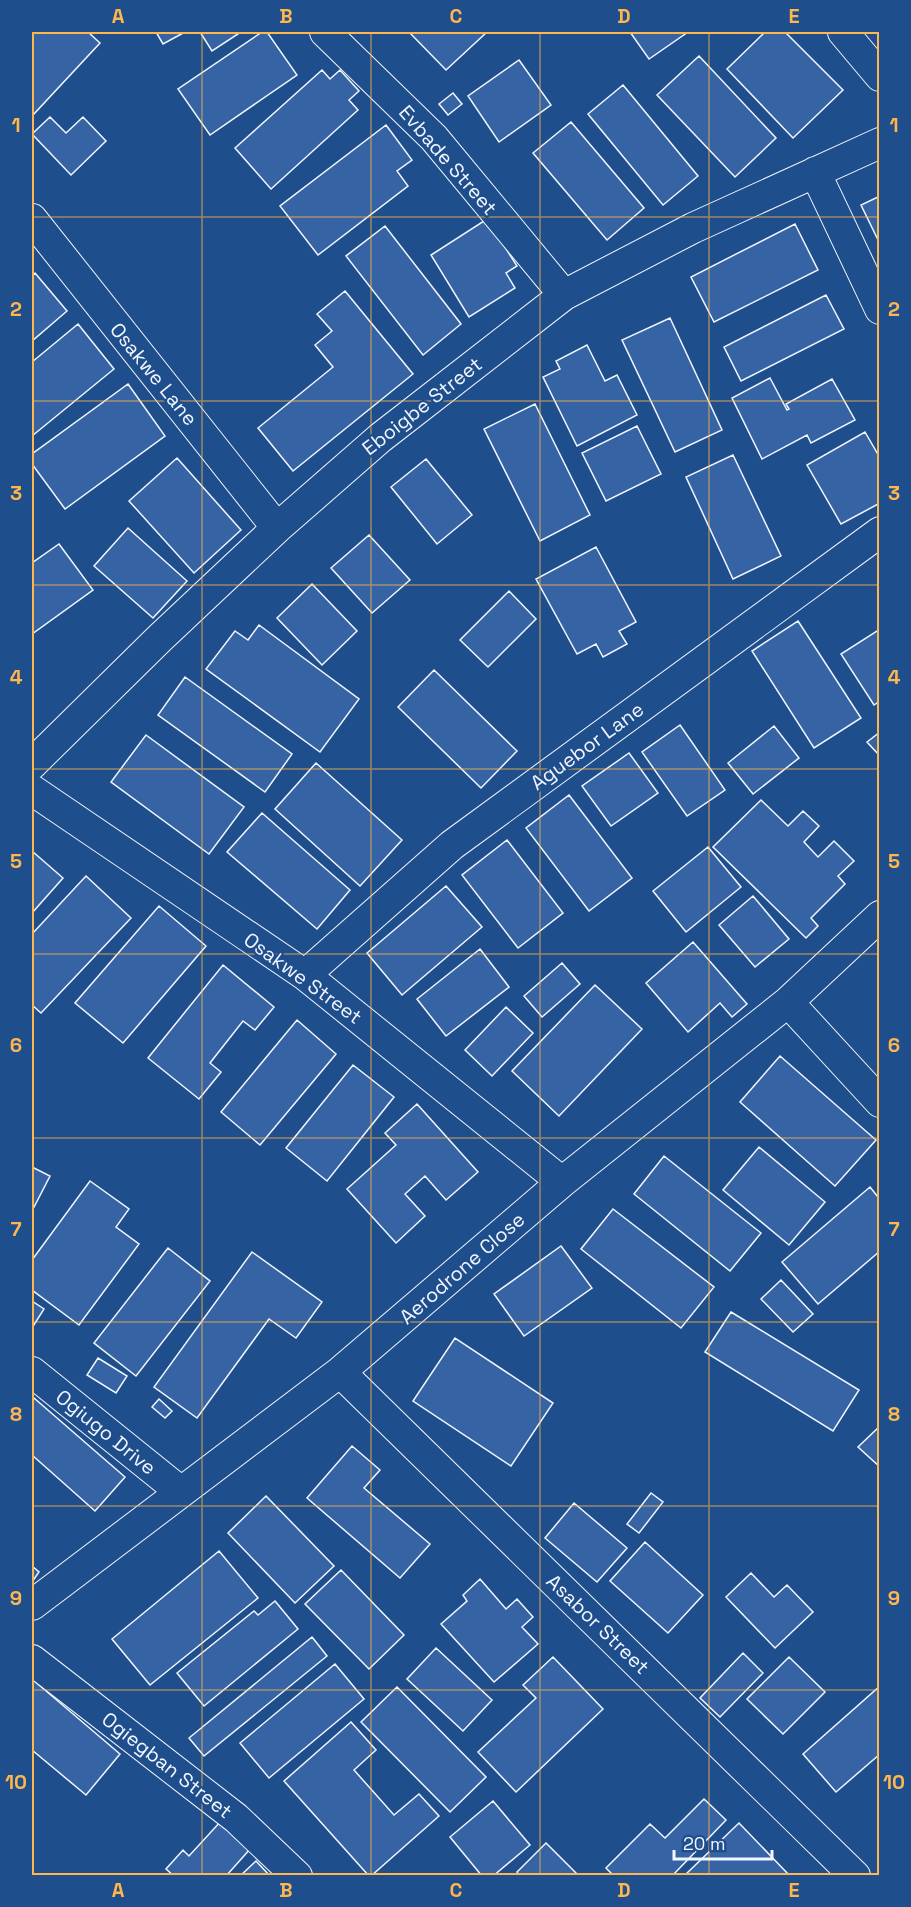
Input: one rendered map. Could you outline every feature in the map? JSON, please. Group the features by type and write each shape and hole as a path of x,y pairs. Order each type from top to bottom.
{"street":[{"name":"Evbade Street","path":"325,32 434,138 564,296"},
{"path":"843,32 879,76"},
{"name":"Eboigbe Street","path":"32,764 160,638 277,528 380,438 564,296 693,228 879,143"},
{"path":"815,172 879,309"},
{"name":"Osakwe Lane","path":"32,219 277,528"},
{"name":"Aguebor Lane","path":"305,975 452,845 879,532"},
{"name":"Osakwe Street","path":"32,790 305,975 562,1182"},
{"name":"Aerodrone Close","path":"32,1605 340,1372 562,1182 788,1002 879,915"},
{"path":"788,1002 879,1102"},
{"name":"Ogiugo Drive","path":"32,1372 181,1492"},
{"name":"Asabor Street","path":"340,1372 855,1875"},
{"name":"Ogiegban Street","path":"32,1660 236,1818 297,1875"}],"building":[{"path":"34,32 88,32 100,43 32,116 32,34"},
{"path":"156,32 185,32 163,44"},
{"path":"200,32 241,32 212,51"},
{"path":"262,32 267,32 297,75 210,135 178,89"},
{"path":"409,32 487,32 446,70"},
{"path":"630,32 688,32 649,59"},
{"path":"765,32 785,32 843,90 793,138 727,69"},
{"path":"699,56 776,138 735,177 657,95"},
{"path":"519,60 551,105 499,142 468,96"},
{"path":"322,70 330,79 340,70 359,91 349,100 358,110 271,189 235,148"},
{"path":"623,85 698,176 663,205 588,114"},
{"path":"453,93 462,104 448,115 439,104"},
{"path":"50,117 66,133 83,117 106,141 71,175 32,134"},
{"path":"571,122 644,208 607,240 533,153"},
{"path":"386,125 412,160 397,171 408,186 318,255 280,206"},
{"path":"880,196 880,244 861,205"},
{"path":"487,219 517,266 506,273 515,288 469,317 431,255"},
{"path":"795,224 818,270 714,322 691,277"},
{"path":"385,226 461,324 423,355 346,256"},
{"path":"35,273 67,311 32,341 32,276"},
{"path":"345,291 413,374 293,471 258,428 333,367 315,345 332,331 317,314"},
{"path":"826,295 844,329 741,381 724,347"},
{"path":"670,318 722,430 675,452 622,340"},
{"path":"78,324 114,369 32,436 32,362"},
{"path":"587,345 605,381 617,375 637,415 577,446 543,377 560,369 556,361"},
{"path":"770,378 787,410 789,409 786,404 832,379 855,420 811,443 807,435 762,459 732,398"},
{"path":"128,384 165,436 65,509 32,464 32,454"},
{"path":"535,404 590,515 540,541 484,429"},
{"path":"637,426 661,474 606,501 582,453"},
{"path":"865,432 880,458 880,503 841,524 807,465"},
{"path":"733,455 781,556 733,579 686,477"},
{"path":"177,458 241,530 194,573 129,501"},
{"path":"426,459 472,515 437,544 391,487"},
{"path":"128,528 187,581 153,618 94,566"},
{"path":"369,535 410,580 372,613 331,568"},
{"path":"59,544 93,590 32,634 32,563"},
{"path":"596,547 636,622 619,631 627,644 603,657 596,644 577,654 536,579"},
{"path":"312,584 357,631 322,665 277,618"},
{"path":"509,591 536,619 488,667 460,640"},
{"path":"798,621 861,718 814,748 752,651"},
{"path":"259,625 359,699 320,752 206,669 235,631 248,640"},
{"path":"880,629 880,701 874,705 841,654"},
{"path":"434,670 517,751 481,788 398,707"},
{"path":"185,677 292,754 265,792 158,715"},
{"path":"680,725 725,790 687,816 642,752"},
{"path":"774,726 799,758 753,794 728,763"},
{"path":"880,732 880,756 867,742"},
{"path":"146,735 244,807 209,854 111,782"},
{"path":"629,753 658,793 611,826 582,786"},
{"path":"316,763 402,840 360,886 275,809"},
{"path":"569,795 632,878 589,911 526,828"},
{"path":"761,800 788,826 803,811 819,826 804,842 818,857 834,841 854,861 838,876 845,884 811,918 818,926 806,938 713,847"},
{"path":"262,813 350,890 317,929 227,852"},
{"path":"507,840 563,913 518,948 462,875"},
{"path":"708,847 741,887 686,932 653,891"},
{"path":"32,851 63,878 32,913"},
{"path":"86,876 131,918 41,1013 32,1005 32,934"},
{"path":"446,886 482,927 402,995 367,953"},
{"path":"753,896 789,939 755,967 719,925"},
{"path":"159,906 206,946 123,1043 75,1003"},
{"path":"693,942 747,1004 732,1017 720,1003 688,1032 646,983"},
{"path":"480,949 509,987 446,1036 417,999"},
{"path":"562,963 580,984 542,1017 524,996"},
{"path":"223,965 274,1007 255,1030 243,1021 210,1063 221,1072 199,1099 148,1058"},
{"path":"595,985 642,1029 559,1116 512,1071"},
{"path":"506,1007 533,1033 492,1076 465,1050"},
{"path":"297,1020 336,1054 260,1145 221,1112"},
{"path":"780,1056 876,1140 835,1186 740,1102"},
{"path":"353,1065 394,1097 327,1181 286,1148"},
{"path":"417,1104 478,1172 446,1200 425,1176 405,1194 425,1216 396,1243 347,1189 396,1145 385,1133"},
{"path":"759,1147 825,1202 789,1245 723,1190"},
{"path":"664,1156 761,1233 730,1271 634,1194"},
{"path":"32,1167 50,1176 32,1211"},
{"path":"90,1181 129,1209 116,1227 139,1244 79,1325 32,1290 32,1260"},
{"path":"870,1187 878,1197 880,1196 880,1251 818,1304 782,1262"},
{"path":"613,1209 714,1287 681,1328 581,1249"},
{"path":"561,1246 592,1288 524,1336 494,1294"},
{"path":"168,1248 210,1281 136,1376 94,1343"},
{"path":"252,1252 322,1302 296,1338 269,1319 197,1418 154,1387"},
{"path":"781,1280 813,1314 793,1332 761,1299"},
{"path":"32,1301 44,1309 32,1328"},
{"path":"731,1312 859,1390 833,1431 705,1352"},
{"path":"455,1338 553,1403 511,1466 413,1401"},
{"path":"98,1358 127,1376 116,1393 87,1375"},
{"path":"34,1398 125,1477 95,1511 32,1455 32,1401"},
{"path":"159,1399 172,1411 165,1418 152,1407"},
{"path":"880,1426 880,1467 858,1447"},
{"path":"352,1446 380,1470 364,1488 430,1544 400,1578 307,1498"},
{"path":"651,1493 663,1502 639,1533 627,1524"},
{"path":"266,1496 334,1566 295,1603 228,1533"},
{"path":"574,1503 627,1548 597,1582 545,1538"},
{"path":"645,1542 703,1595 668,1633 610,1581"},
{"path":"219,1551 258,1598 150,1685 112,1639"},
{"path":"32,1566 39,1572 32,1582"},
{"path":"341,1570 404,1635 369,1669 305,1604"},
{"path":"751,1573 774,1597 787,1585 813,1612 775,1648 726,1597"},
{"path":"480,1579 506,1609 517,1599 533,1617 522,1627 538,1644 494,1682 441,1624 467,1601 463,1595"},
{"path":"275,1601 298,1629 204,1706 177,1673 254,1611 258,1615"},
{"path":"312,1637 327,1656 204,1756 189,1738"},
{"path":"436,1648 492,1700 463,1731 407,1679"},
{"path":"743,1653 763,1673 720,1717 700,1698"},
{"path":"553,1657 603,1709 516,1792 478,1752 536,1698 523,1685"},
{"path":"789,1657 825,1692 783,1734 747,1699"},
{"path":"335,1664 364,1699 269,1778 240,1743"},
{"path":"32,1679 120,1754 86,1795 32,1750"},
{"path":"880,1686 880,1754 836,1792 803,1754"},
{"path":"397,1687 486,1777 450,1812 361,1722"},
{"path":"351,1722 376,1750 354,1770 394,1815 419,1794 439,1816 371,1876 284,1781"},
{"path":"704,1799 726,1820 672,1876 614,1876 606,1868 650,1824 665,1838"},
{"path":"493,1801 530,1845 493,1876 482,1876 450,1837"},
{"path":"221,1821 251,1848 226,1876 174,1876 166,1869 183,1850 189,1856"},
{"path":"739,1823 790,1876 684,1876"},
{"path":"546,1843 579,1876 520,1876 517,1872"},
{"path":"256,1861 270,1876 240,1876"}]}
